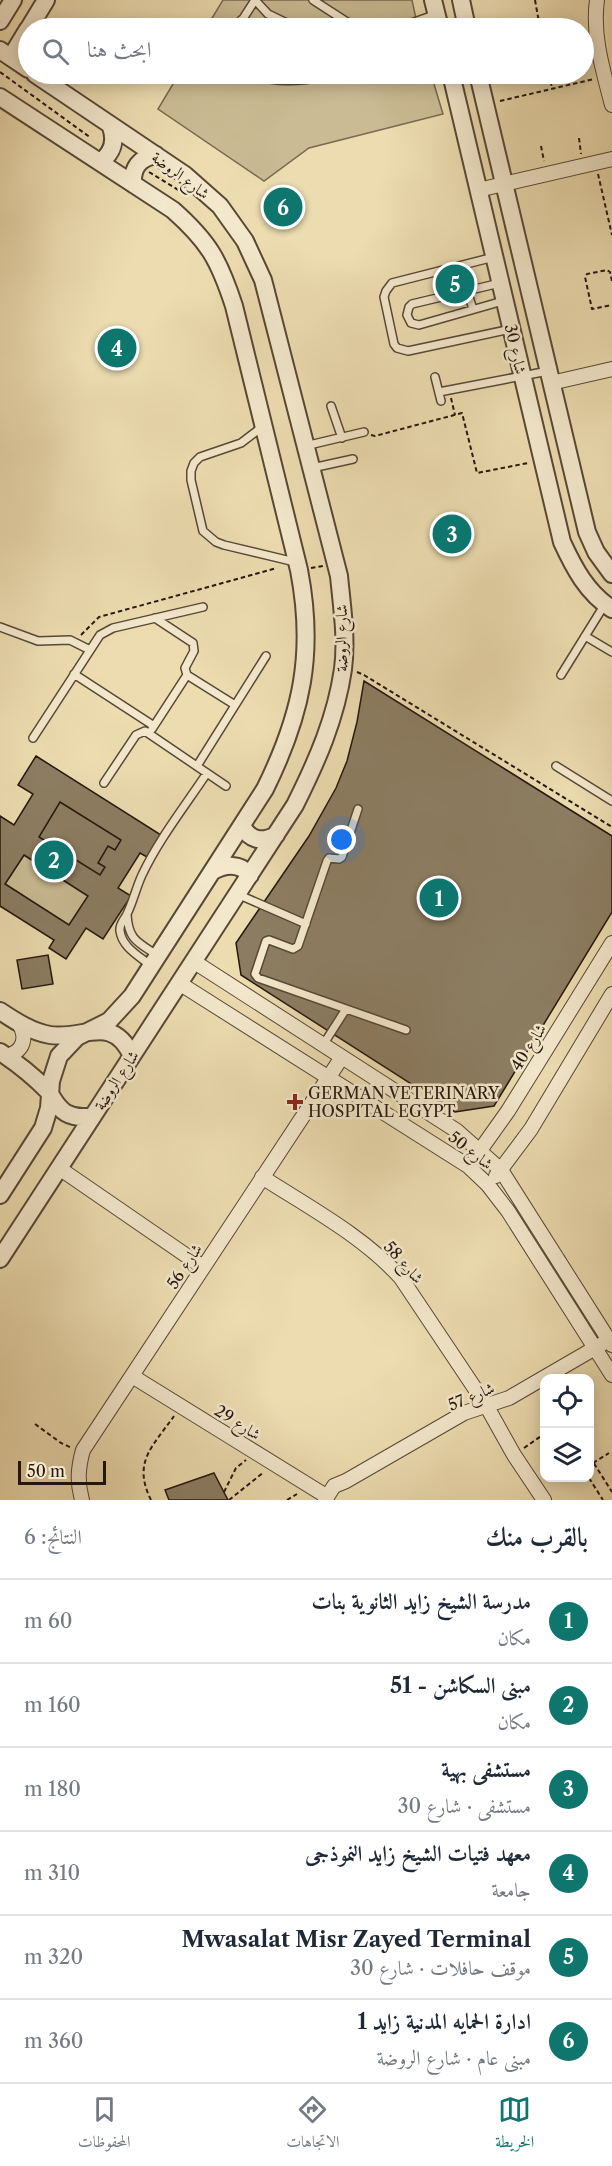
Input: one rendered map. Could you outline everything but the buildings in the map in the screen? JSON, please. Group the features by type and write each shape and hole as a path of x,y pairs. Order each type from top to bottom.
{"street":[{"path":"0,21 13,0"},
{"path":"35,18 46,0"},
{"path":"461,0 465,18"},
{"path":"597,0 596,39 612,105"},
{"path":"6,53 18,40"},
{"name":"شارع الروضة","path":"0,1259 276,836 317,762 333,718 343,668 344,624 339,576 263,280 245,241 220,206 185,175 49,84"},
{"name":"شارع 30","path":"453,84 562,542 572,565 586,586 608,606"},
{"name":"شارع 30","path":"480,84 587,532 596,552 612,574"},
{"name":"شارع الروضة","path":"0,97 173,210 193,228 209,248 222,270 234,306 298,566 306,604 307,643 303,681 295,719 282,755 264,789 132,996 109,1021 72,1042 59,1056 51,1081 49,1108 42,1128 0,1195"},
{"path":"100,162 111,151 114,134 111,127"},
{"path":"133,184 133,175 140,160 156,155"},
{"path":"478,190 612,159"},
{"path":"550,377 612,369"},
{"path":"532,420 558,413"},
{"path":"242,826 252,838 268,840 276,836"},
{"path":"213,872 226,866 233,866 250,875"},
{"name":"شارع 40","path":"468,1166 508,1111 612,943"},
{"name":"شارع 50","path":"194,961 457,1131 501,1170 610,1342"},
{"name":"شارع 50","path":"179,983 468,1166 488,1185 508,1211 612,1375"},
{"path":"488,1185 531,1128 612,994"},
{"path":"0,1011 48,1035 62,1036 99,1030 110,1032 120,1037 132,1056"},
{"path":"3,1054 14,1054 23,1043 24,1036 18,1022"},
{"path":"3,1054 28,1073 50,1094 55,1104 72,1116 83,1118 93,1116"},
{"name":"شارع 56","path":"82,1500 78,1486 78,1468 83,1450 342,1057"},
{"path":"59,1168 203,1267"},
{"name":"شارع 58","path":"262,1177 353,1236 402,1278 486,1405 514,1455 544,1500"},
{"name":"شارع 57","path":"329,1499 346,1481 465,1413 509,1398 595,1348 610,1342"},
{"name":"شارع 29","path":"132,1376 329,1499"}],"lane":[{"path":"242,18 255,0 268,14 276,18"},
{"path":"313,0 341,18"},
{"path":"494,257 392,283 384,297 394,344 408,351 511,329"},
{"path":"500,283 412,304 407,315 411,323 419,325 504,300"},
{"path":"467,291 472,309"},
{"path":"439,392 522,376 550,377"},
{"path":"435,377 441,400"},
{"path":"331,406 342,438"},
{"path":"264,425 241,442 200,458 194,463 191,480 203,531 216,542 224,545 298,566"},
{"path":"305,446 364,432"},
{"path":"311,468 353,459"},
{"path":"561,675 585,636 608,606"},
{"path":"33,738 100,635 105,631 203,607"},
{"path":"155,618 193,643 194,651 185,668 187,675 235,705"},
{"path":"0,627 38,641 75,641 90,650"},
{"path":"585,636 612,652"},
{"path":"197,766 266,656"},
{"path":"74,674 154,726"},
{"path":"149,734 187,675"},
{"path":"104,783 136,735 145,731 226,786"},
{"path":"556,766 612,801"},
{"path":"155,961 129,949 120,932 120,924 127,914 148,863 207,773"},
{"path":"358,809 342,856 339,859 329,858 327,861 298,946 295,949 266,941 255,971 256,976 406,1030"},
{"path":"237,894 306,924"},
{"path":"127,914 128,926 134,940 155,961"},
{"path":"323,1045 345,1008"}],"path":[{"path":"535,0 538,18"},
{"path":"594,79 605,77"},
{"path":"551,84 552,89"},
{"path":"485,104 574,84"},
{"path":"579,138 590,164 612,235"},
{"path":"541,146 547,174"},
{"path":"612,281 610,272 607,270 587,274 585,277 592,309 612,304"},
{"path":"449,390 455,415"},
{"path":"364,432 375,436 462,413 477,473 542,460"},
{"path":"75,641 99,616 298,566 335,563"},
{"path":"343,668 364,675 612,827"},
{"path":"151,1500 143,1481 143,1465 150,1450 181,1406"},
{"path":"35,1424 60,1443 73,1449 83,1450"},
{"path":"514,1455 540,1437"},
{"path":"224,1492 236,1468 256,1452"},
{"path":"594,1462 609,1453"},
{"path":"229,1500 274,1464"},
{"path":"594,1465 612,1492"},
{"path":"592,1482 603,1500"}],"shaded area":[{"path":"223,0 412,0 416,18 212,18"},
{"path":"173,84 434,84 443,114 309,148 264,181 158,109"},
{"path":"24,855 88,896 69,925 5,884"}],"place":[{"name":"ادارة الحمايه المدنية زايد 1","path":"283,207"},
{"name":"Mwasalat Misr Zayed Terminal","path":"455,284"},
{"name":"معهد فتيات الشيخ زايد النموذجى","path":"117,348"},
{"name":"مستشفى بهية","path":"452,534"},
{"name":"مبنى السكاشن - 51","path":"54,860"},
{"name":"مدرسة الشيخ زايد الثانوية بنات","path":"439,898"},
{"name":"GERMAN VETERINARY HOSPITAL EGYPT","path":"295,1102"}]}
